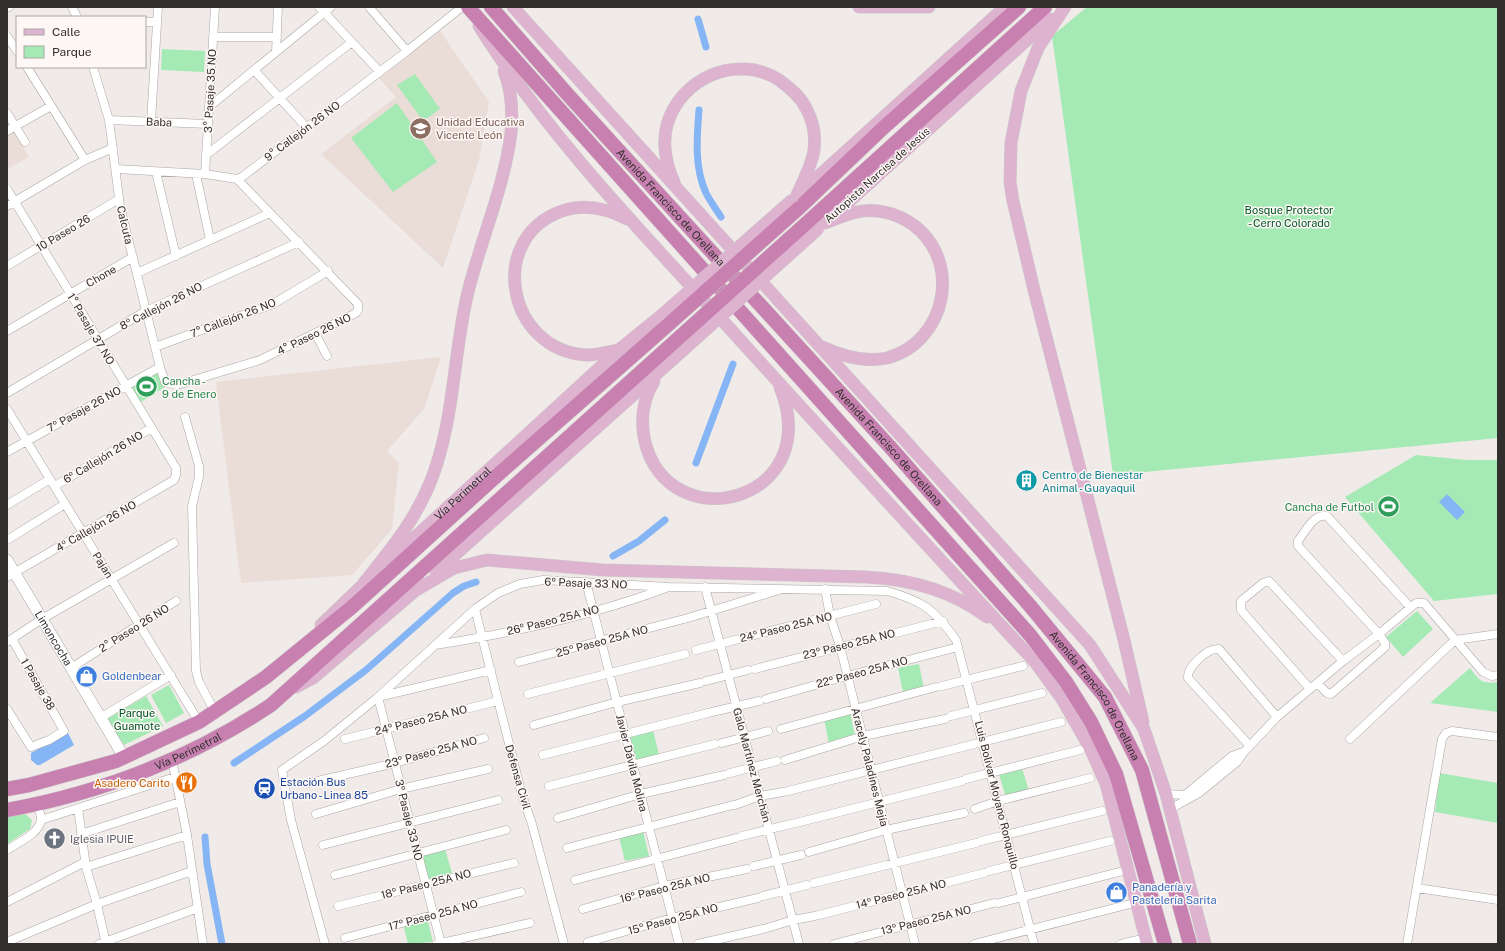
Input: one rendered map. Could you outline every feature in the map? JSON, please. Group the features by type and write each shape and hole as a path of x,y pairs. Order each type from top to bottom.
{"highway":[{"name":"Avenida Francisco de Orellana","path":"468,7 1025,629 1066,682 1091,722 1116,774 1165,944"},
{"name":"Avenida Francisco de Orellana","path":"491,7 574,102 891,448 1031,607 1105,697 1142,770 1190,944"},
{"path":"667,319 796,201 883,128 1020,7"},
{"name":"Autopista Narcisa de Jesús","path":"686,340 818,224 1045,7"},
{"name":"Vía Perimetral","path":"7,789 29,785 116,761 200,722 266,677 352,607 667,319"},
{"name":"Vía Perimetral","path":"7,810 37,804 114,782 172,760 234,729 270,705 289,690 686,340"}],"main road":[{"name":"Avenida Francisco de Orellana","path":"468,7 497,55 540,113 632,221 1035,662 1062,699 1090,748 1106,784 1147,941"},
{"name":"Avenida Francisco de Orellana","path":"513,7 1090,645 1144,729 1166,794 1205,944"},
{"path":"859,7 929,7"},
{"path":"796,201 1005,7"},
{"path":"1065,7 1038,48 1021,91 1011,143 1010,182 1034,290 1127,654 1144,729"},
{"name":"Autopista Narcisa de Jesús","path":"818,224 1065,7"},
{"path":"364,583 405,531 414,516 431,482 440,453 467,298 476,260 505,166 509,144 512,119 511,98 509,87 497,55"},
{"path":"677,188 668,168 665,142 667,127 677,102 690,89 710,75 727,70 746,69 767,74 784,84 799,97 808,112 814,131 814,150 796,201"},
{"path":"620,349 605,353 586,355 568,352 548,342 532,329 522,313 516,296 514,275 518,256 527,238 541,222 557,213 578,208 600,208 611,210 632,221"},
{"path":"816,343 838,354 856,359 877,359 897,354 917,342 930,328 939,310 943,290 940,266 933,248 922,233 907,221 889,213 868,211 847,214 818,224"},
{"name":"Vía Perimetral","path":"266,677 276,663 318,627 364,583 620,349 667,319"},
{"name":"Vía Perimetral","path":"289,690 313,678 418,589 510,504 660,372 686,340"},
{"path":"660,372 650,389 644,404 643,431 648,450 656,467 670,482 687,493 708,498 729,498 749,492 766,479 780,461 787,442 790,424 788,408 778,382"},
{"path":"418,589 454,568 487,560 603,570 890,578 912,582 948,594 980,612 1006,631"}],"street":[{"path":"72,7 76,16"},
{"path":"151,122 158,7"},
{"name":"3° Pasaje 35 NO","path":"205,174 215,7"},
{"path":"276,52 278,7"},
{"path":"209,107 276,52 321,10 332,7"},
{"path":"369,7 408,51"},
{"name":"9° Callejón 26 NO","path":"237,179 408,51 462,7"},
{"path":"321,10 380,72"},
{"path":"146,22 157,22"},
{"path":"7,36 16,50"},
{"path":"213,37 277,37"},
{"path":"206,155 352,42"},
{"path":"28,68 85,160"},
{"name":"Calcuta","path":"93,68 109,120 119,199 165,382"},
{"path":"254,70 307,128"},
{"path":"7,131 51,106"},
{"path":"7,113 25,142"},
{"name":"Baba","path":"109,120 208,124"},
{"path":"11,204 85,160 113,148"},
{"path":"116,169 205,174 237,179"},
{"path":"156,172 176,256"},
{"path":"196,174 210,240"},
{"name":"4° Paseo 26 NO","path":"165,382 177,385 260,360 356,313 358,310 358,304 328,271 237,179"},
{"name":"1° Pasaje 37 NO","path":"7,189 11,204 41,246 176,468"},
{"name":"10 Paseo 26","path":"7,266 119,199"},
{"path":"137,273 270,213"},
{"name":"8º Callejón 26 NO","path":"7,393 146,311 298,242"},
{"name":"Chone","path":"7,331 133,257"},
{"name":"7° Callejón 26 NO","path":"155,347 273,304 328,271"},
{"path":"315,333 327,356"},
{"name":"7º Pasaje 26 NO","path":"7,452 160,367"},
{"name":"Pajan","path":"7,409 200,722"},
{"path":"185,417 199,466 199,477 192,506 196,671 199,682 215,712"},
{"name":"6º Callejón 26 NO","path":"7,505 52,483 151,428"},
{"name":"4º Callejón 26 NO","path":"11,575 174,480 176,468"},
{"path":"7,540 66,504"},
{"path":"1317,683 1326,693 1332,694 1384,650 1385,643 1379,634 1298,546 1298,541 1317,517 1322,515 1327,516 1410,607"},
{"path":"10,641 42,619 174,543"},
{"name":"Limoncocha","path":"7,560 11,575 42,619 124,757"},
{"name":"6º Pasaje 33 NO","path":"325,944 291,820 282,770 324,741 378,697 475,608 498,593 520,584 543,580 669,587 887,591 909,597 927,606 943,621 956,640 958,647"},
{"path":"1310,689 1241,610 1241,601 1263,583 1269,581 1343,661"},
{"name":"Javier Dávila Molina","path":"586,582 679,944"},
{"name":"26º Paseo 25A NO","path":"435,645 483,637 594,611 637,599 669,587"},
{"name":"Galo Martínez Merchán","path":"705,587 799,944"},
{"name":"25º Paseo 25A NO","path":"519,662 686,619 786,588"},
{"name":"Aracely Paladines Mejía","path":"825,589 830,616 840,646 915,944"},
{"name":"2° Paseo 26 NO","path":"71,668 176,602"},
{"path":"1170,809 1186,797 1199,793 1237,762 1277,717 1343,661 1379,634 1410,607 1419,602 1424,603 1483,672 1492,676 1498,675"},
{"name":"24º Paseo 25A NO","path":"696,650 876,604"},
{"name":"Defensa Civil","path":"475,608 498,701 564,944"},
{"name":"23º Paseo 25A NO","path":"534,725 617,702 703,682 728,674 752,670 840,646 943,621"},
{"path":"1350,739 1455,640 1498,634"},
{"name":"1 Pasaje 38","path":"7,708 31,747 34,747 63,732 64,728 10,641"},
{"name":"22º Paseo 25A NO","path":"543,755 710,712 763,700 958,647"},
{"name":"Luis Bolívar Moyano Ronquillo","path":"958,647 1034,944"},
{"path":"1247,749 1188,678 1190,669 1209,651 1219,649 1277,717"},
{"path":"528,694 685,654"},
{"path":"780,729 855,708 1022,666"},
{"path":"378,697 491,670"},
{"path":"100,718 170,675"},
{"path":"558,818 641,794 781,760 863,736 948,717 1042,692"},
{"name":"3º Pasaje 33 NO","path":"378,697 385,730 426,884 439,944"},
{"name":"24º Paseo 25A NO","path":"345,740 498,701"},
{"path":"567,848 734,805 760,796 786,791 1061,722"},
{"path":"550,786 768,731"},
{"path":"1407,944 1442,739 1446,733 1452,731 1498,737"},
{"name":"23º Paseo 25A NO","path":"309,783 395,763 484,738"},
{"path":"574,880 1080,750"},
{"path":"172,760 187,835 203,944"},
{"path":"316,814 401,789 488,769"},
{"path":"7,850 31,834 41,820 175,777"},
{"path":"975,809 998,801 1090,778"},
{"path":"1166,794 1186,797"},
{"path":"323,845 498,800"},
{"path":"81,834 180,802"},
{"path":"37,804 41,820"},
{"path":"78,808 85,864 97,904 103,943 198,908"},
{"name":"15º Paseo 25A NO","path":"588,942 672,918 1102,811"},
{"path":"809,852 886,830 964,813"},
{"path":"335,875 506,830"},
{"path":"7,902 85,864 187,835"},
{"name":"14º Paseo 25A NO","path":"698,944 793,920 817,916 1110,841"},
{"name":"16º Paseo 25A NO","path":"583,909 664,886 801,855"},
{"name":"18º Paseo 25A NO","path":"338,906 514,863"},
{"path":"8,938 97,904 192,871"},
{"name":"13º Paseo 25A NO","path":"834,944 1119,872"},
{"path":"1417,888 1498,900"},
{"name":"17º Paseo 25A NO","path":"345,938 521,892"},
{"path":"974,944 1138,902"},
{"path":"439,944 530,924"},
{"path":"1121,944 1147,941"}],"shaded area":[{"name":"Unidad Educativa Vicente León","path":"440,31 489,102 479,160 443,268 321,154 396,97 379,78"},
{"path":"13,129 29,157 7,169 7,133"},
{"path":"441,357 424,409 387,451 399,463 392,529 352,575 241,583 216,382"}],"green space":[{"name":"Bosque Protector - Cerro Colorado","path":"1087,7 1498,7 1498,438 1113,475 1052,36"},
{"path":"162,49 205,51 204,72 161,70"},
{"path":"415,74 440,109 423,121 397,85"},
{"path":"397,103 437,162 393,192 351,138"},
{"name":"Cancha - 9 de Enero","path":"157,372 165,387 139,403 130,387"},
{"path":"1416,455 1467,460 1498,460 1498,594 1434,601 1345,497"},
{"path":"1417,611 1433,629 1403,657 1386,637"},
{"path":"919,664 924,689 903,692 898,668"},
{"path":"1470,668 1481,681 1498,682 1498,712 1430,703"},
{"path":"169,685 184,713 166,723 151,695"},
{"name":"Parque Guamote","path":"146,696 163,726 124,745 107,719"},
{"path":"850,712 855,736 829,744 824,719"},
{"path":"653,730 659,755 633,761 627,737"},
{"path":"1022,768 1029,791 1006,798 999,774"},
{"path":"1439,773 1498,783 1498,823 1435,812"},
{"path":"25,814 32,820 30,829 7,844 7,817"},
{"path":"643,831 649,856 625,861 619,837"},
{"path":"445,849 452,873 426,881 420,855"},
{"path":"427,918 433,942 408,944 403,924"}],"water":[{"path":"1447,494 1465,512 1457,520 1439,502"},
{"path":"68,733 74,745 40,765 37,765 31,760 31,753"}],"waterway":[{"path":"698,19 706,47"},
{"path":"699,110 697,152 702,183 711,202 721,217"},
{"path":"696,463 733,364"},
{"path":"613,556 639,541 665,520"},
{"path":"234,763 305,716 366,670 453,593 464,586 476,582"},
{"path":"205,837 207,864 222,944"}],"place":[{"name":"Unidad Educativa Vicente León","path":"420,128"},
{"name":"Cancha - 9 de Enero","path":"147,387"},
{"name":"Centro de Bienestar Animal - Guayaquil","path":"1027,481"},
{"name":"Cancha de Futbol","path":"1389,507"},
{"name":"Goldenbear","path":"86,676"},
{"name":"Asadero Carito","path":"186,783"},
{"name":"Estación Bus Urbano - Linea 85","path":"265,788"},
{"name":"Iglesia IPUIE","path":"54,839"},
{"name":"Panadería y Pastelería Sarita","path":"1117,893"}]}
